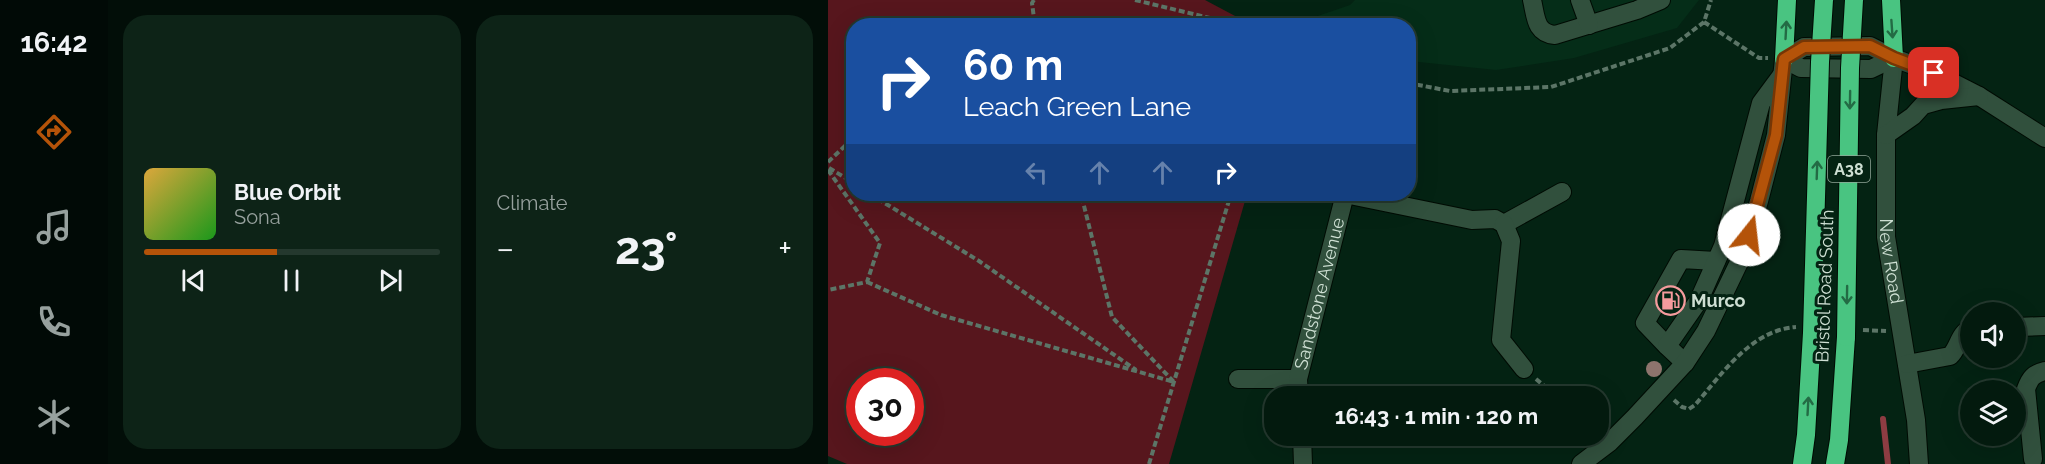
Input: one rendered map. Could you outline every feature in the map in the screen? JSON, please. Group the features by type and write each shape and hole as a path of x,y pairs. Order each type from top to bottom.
{"highway":[{"path":"1784,66 1787,0"},
{"name":"Bristol Road South","path":"1802,464 1806,435 1808,330 1824,0"},
{"name":"Bristol Road South","path":"1835,464 1852,334 1850,80 1854,0"},
{"path":"1891,0 1894,58"}],"street":[{"path":"1532,0 1540,30 1545,34 1555,35 1589,25 1635,5 1661,0"},
{"path":"1580,0 1589,25"},
{"path":"1784,66 1871,69 1894,58 1934,73 1979,96 2045,138"},
{"name":"New Road","path":"1894,58 1886,135 1886,237 1916,420 1919,464"},
{"path":"1667,346 1699,300 1723,246 1761,103 1784,66"},
{"path":"1581,464 1610,442 1662,388 1685,363 1706,331 1744,252 1776,135 1784,66"},
{"path":"1886,135 1923,105 1941,100 1979,96"},
{"path":"1504,224 1562,192"},
{"name":"Sandstone Avenue","path":"1299,386 1344,201"},
{"path":"1380,201 1472,220 1495,219 1504,224 1511,241 1501,340 1524,369"},
{"path":"1685,363 1645,323 1681,259 1716,261"},
{"path":"2026,327 2045,326"},
{"path":"1907,364 1950,357 1960,339"},
{"path":"2033,459 2026,389 2030,378 2045,371"},
{"path":"1238,379 1291,386"},
{"path":"1302,446 1303,464"}],"path":[{"path":"1034,0 1032,3 1034,18"},
{"path":"1135,0 1210,18"},
{"path":"1416,85 1450,91 1551,87 1670,48 1704,22 1711,0"},
{"path":"1704,22 1759,58 1784,66"},
{"path":"828,162 846,145"},
{"path":"828,169 846,179"},
{"path":"828,169 846,195"},
{"path":"850,201 880,243 867,282"},
{"path":"881,201 979,261 1139,372"},
{"path":"1083,201 1112,317 1174,382"},
{"path":"1149,464 1229,201"},
{"path":"828,290 867,282 941,315 1174,382"},
{"path":"1662,388 1682,407 1689,409 1734,360 1771,332 1793,326 1808,330"},
{"path":"1852,334 1902,332"},
{"path":"1524,369 1544,386"}],"shaded area":[{"path":"828,0 1205,0 1239,18 846,18 846,201 1245,201 1169,464 847,464 828,456"},
{"path":"1355,0 1699,0 1677,28 1574,58 1496,70 1416,62 1416,18 1312,18 1350,5"}],"waterway":[{"path":"1883,419 1888,464"}],"place":[{"name":"Murco","path":"1670,301"}],"route":[{"path":"1749,235 1776,135 1784,59 1804,47 1870,46 1934,73"}]}
